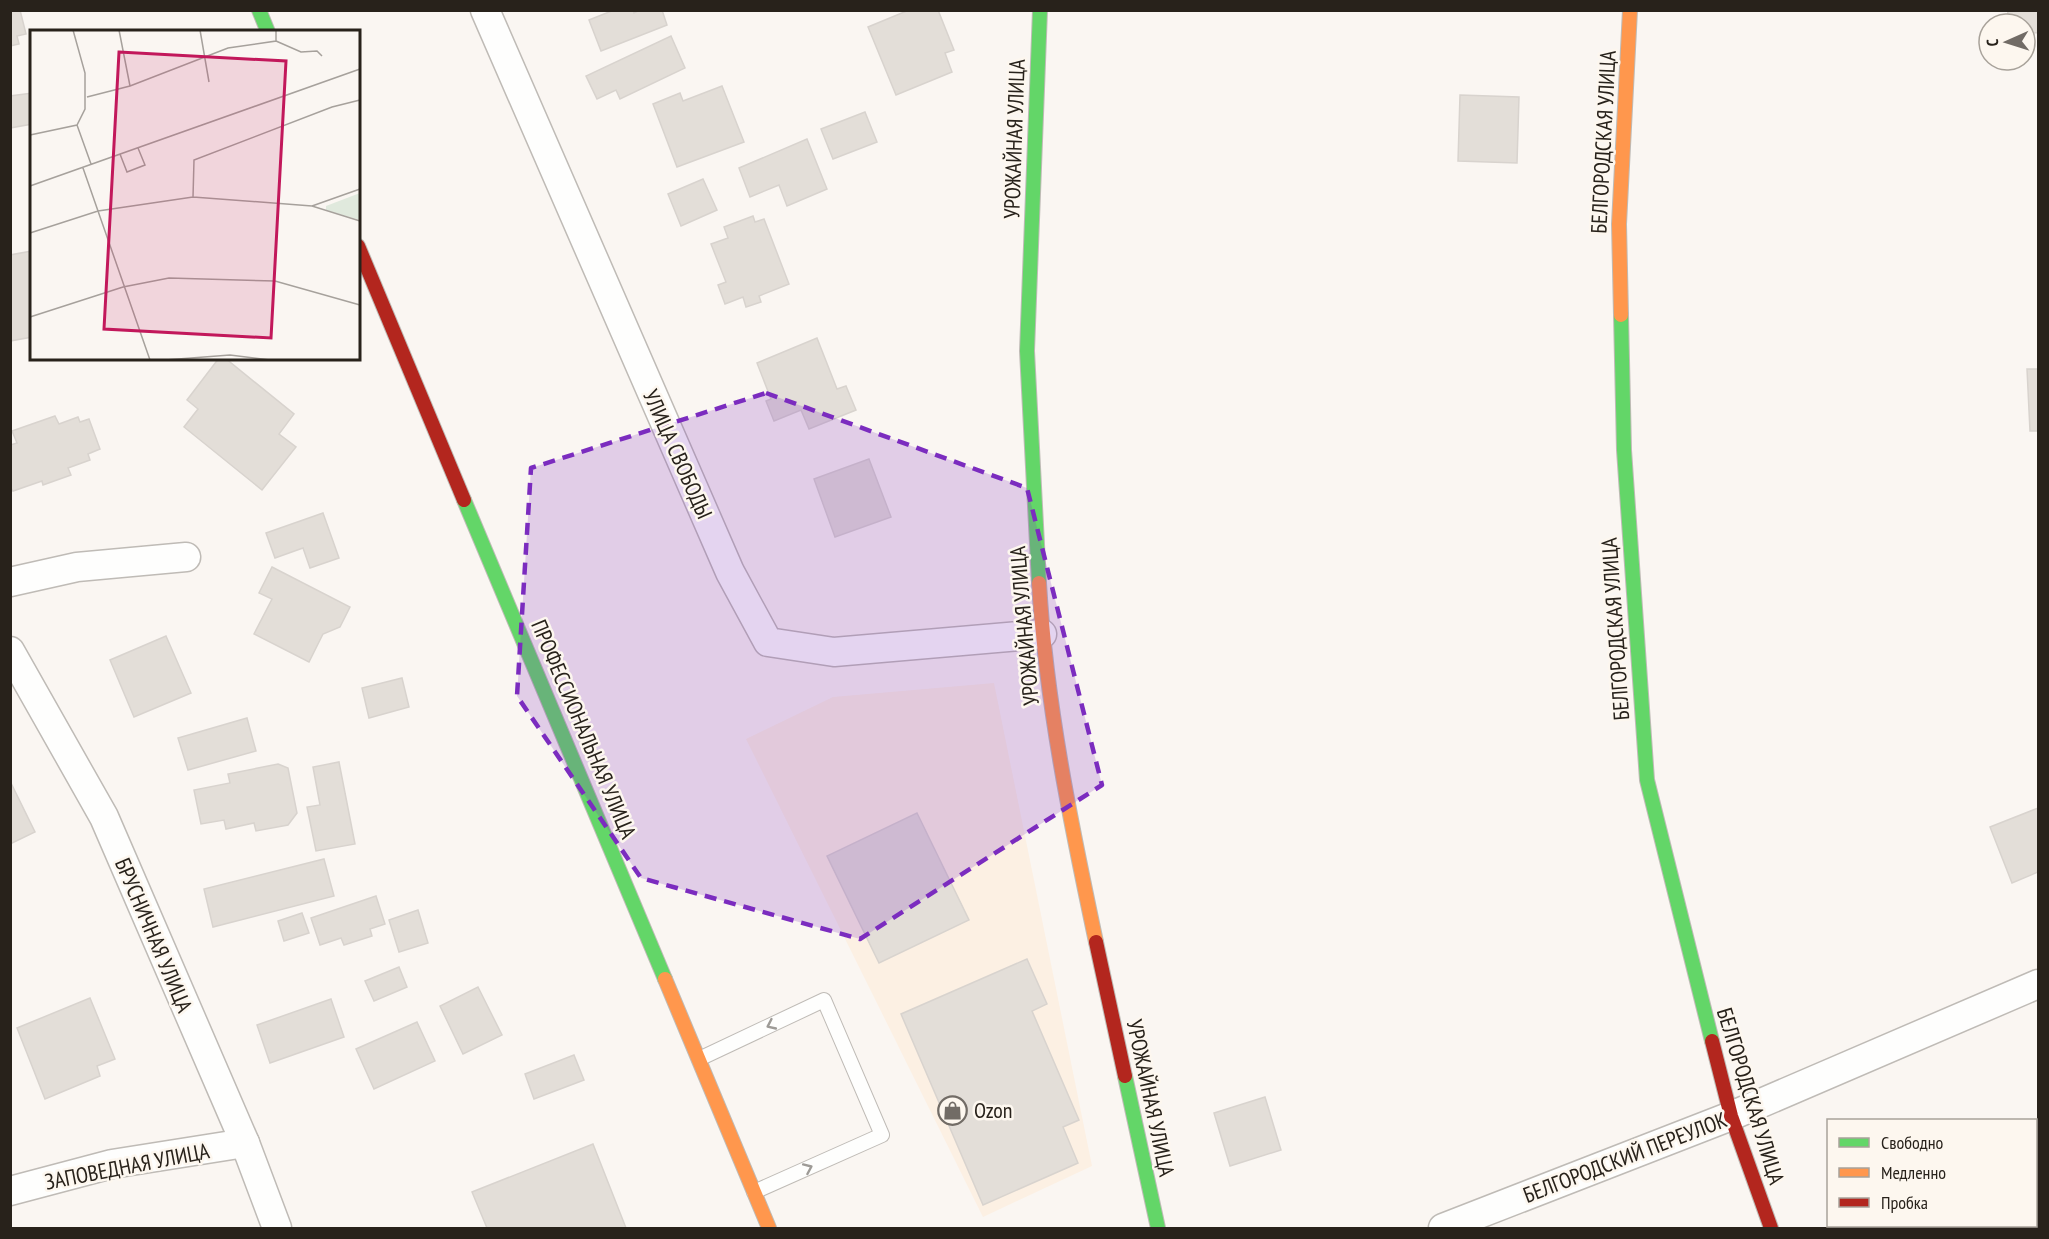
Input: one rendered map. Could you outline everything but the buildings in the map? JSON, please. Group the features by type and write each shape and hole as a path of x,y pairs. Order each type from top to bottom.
{"street":[{"path":"260,10 267,30"},
{"name":"УЛИЦА СВОБОДЫ","path":"485,10 730,572 768,642 834,652 1042,634"},
{"name":"УРОЖАЙНАЯ УЛИЦА","path":"1040,10 1028,351 1042,634 1055,727 1085,887 1158,1228"},
{"name":"БЕЛГОРОДСКАЯ УЛИЦА","path":"1630,10 1619,224 1623,438 1647,780 1731,1116 1771,1228"},
{"name":"ПРОФЕССИОНАЛЬНАЯ УЛИЦА","path":"360,251 769,1228"},
{"path":"10,582 77,567 186,557"},
{"name":"БРУСНИЧНАЯ УЛИЦА","path":"10,651 104,817 245,1143 277,1228"},
{"name":"БЕЛГОРОДСКИЙ ПЕРЕУЛОК","path":"1443,1228 1731,1116 2038,984"},
{"name":"ЗАПОВЕДНАЯ УЛИЦА","path":"10,1191 112,1164 245,1143"}],"lane":[{"path":"699,1059 824,1000 882,1134 754,1192"}],"highlighted area":[{"path":"766,393 1027,488 1102,785 860,939 641,878 517,696 531,468"}],"shaded area":[{"path":"994,683 1092,1166 983,1217 746,739 833,697"}],"traffic: fast":[{"path":"259,10 267,30"},
{"path":"1039,583 1027,351 1040,10"},
{"path":"1621,315 1624,450 1647,780 1712,1041"},
{"path":"464,500 665,979"},
{"path":"1125,1076 1158,1228"}],"traffic: slow":[{"path":"1621,315 1619,224 1630,10"},
{"path":"1039,583 1047,674 1054,719 1096,942"},
{"path":"665,979 769,1228"}],"traffic: jam":[{"path":"360,251 464,500"},
{"path":"1096,942 1125,1076"},
{"path":"1712,1041 1731,1116 1771,1228"}],"place":[{"name":"Ozon","path":"953,1110"}]}
